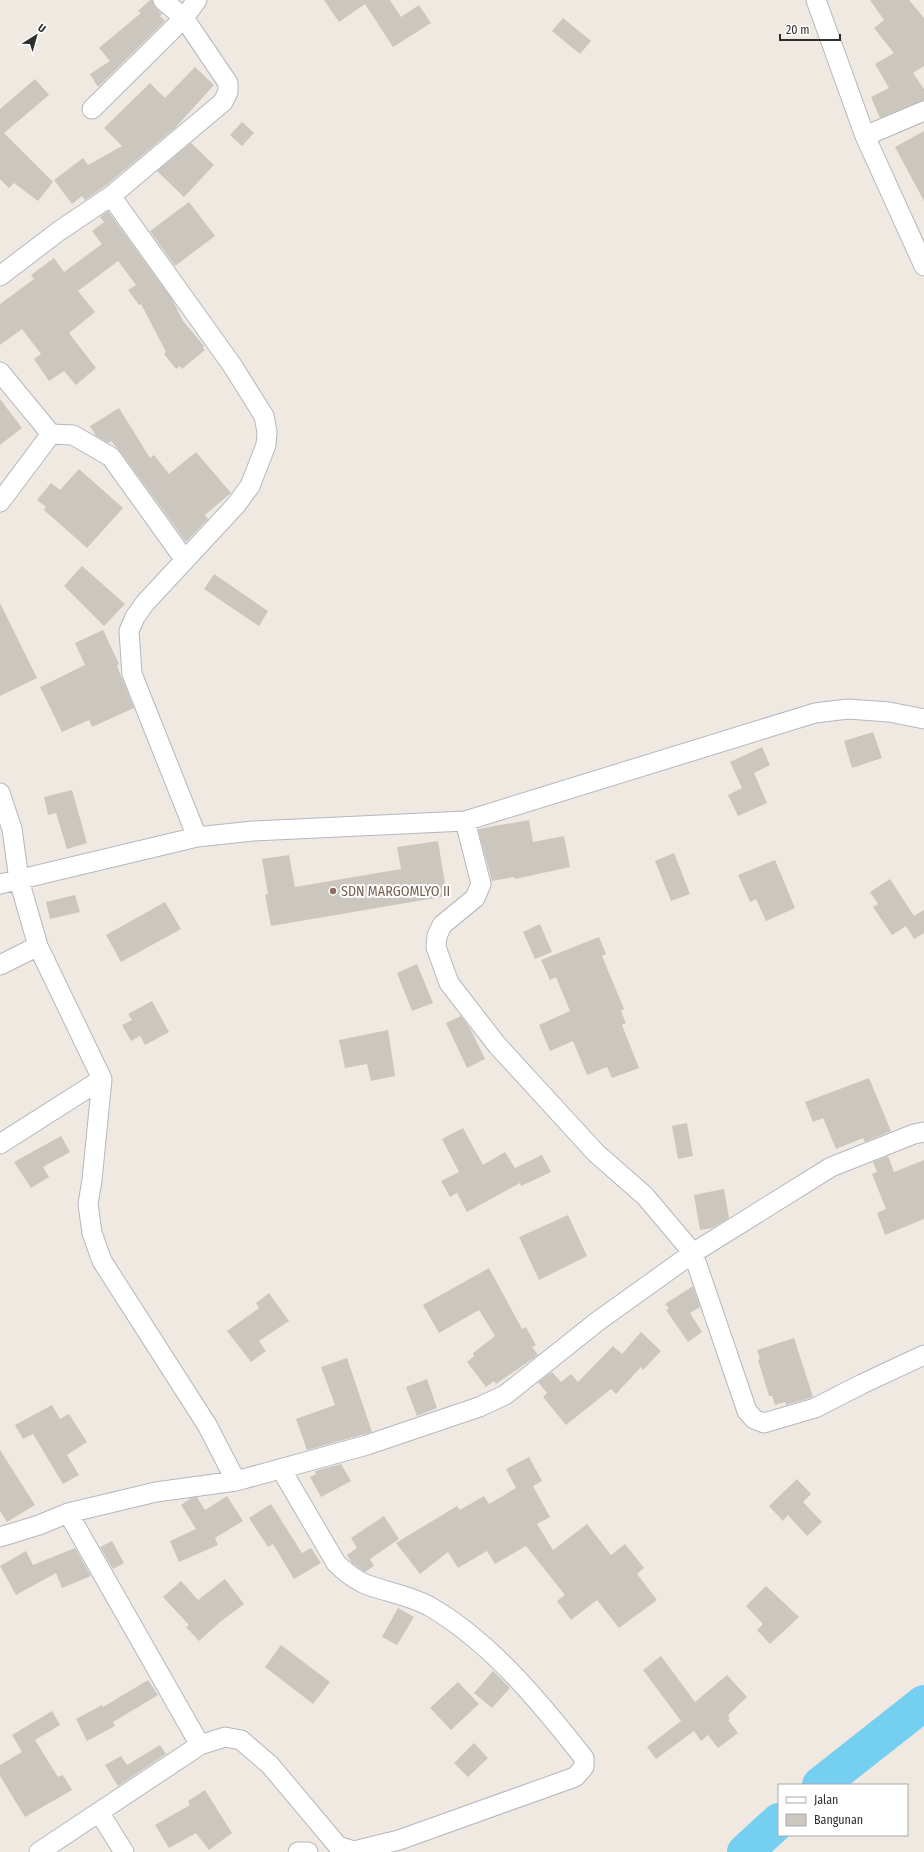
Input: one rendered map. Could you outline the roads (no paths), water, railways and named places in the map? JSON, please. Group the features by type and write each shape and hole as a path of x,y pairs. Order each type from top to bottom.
{"street":[{"path":"0,276 59,231 111,196 222,102 228,92 228,83 184,18 163,0"},
{"path":"92,109 184,18 197,0"},
{"path":"816,0 865,136 924,266"},
{"path":"865,136 924,111"},
{"path":"111,196 232,366 264,416 267,432 266,445 250,486 236,505 145,603 135,617 130,631 129,650 132,674 197,837"},
{"path":"0,372 51,434 73,435 111,457 185,560"},
{"path":"0,502 51,434"},
{"path":"0,884 197,837 253,831 465,820 815,713 848,709 889,712 924,719"},
{"path":"0,793 12,829 19,880 38,946 102,1080 92,1180 88,1204 92,1233 102,1261 208,1425 236,1481"},
{"path":"465,820 481,884 475,898 442,925 437,936 436,947 449,983 497,1045 596,1153 645,1196 693,1253 747,1411 754,1419 764,1423 815,1408 924,1355"},
{"path":"0,965 38,946"},
{"path":"0,1144 102,1080"},
{"path":"0,1537 39,1525 68,1513 156,1492 236,1481 281,1469 366,1445 479,1407 505,1395 598,1321 693,1253 831,1167 914,1134 924,1132"},
{"path":"39,1852 200,1745 225,1737 241,1740 270,1765 338,1846 354,1851 399,1840 568,1780 575,1777 584,1767 584,1758 536,1697 470,1634 428,1605 365,1584 348,1574 336,1563 281,1469"},
{"path":"68,1513 200,1745"},
{"path":"99,1812 124,1852"},
{"path":"298,1852 308,1852"}],"waterway":[{"path":"821,1784 924,1703"},
{"path":"745,1852 778,1822"}],"place":[{"name":"SDN MARGOMLYO II","path":"333,891"}]}
